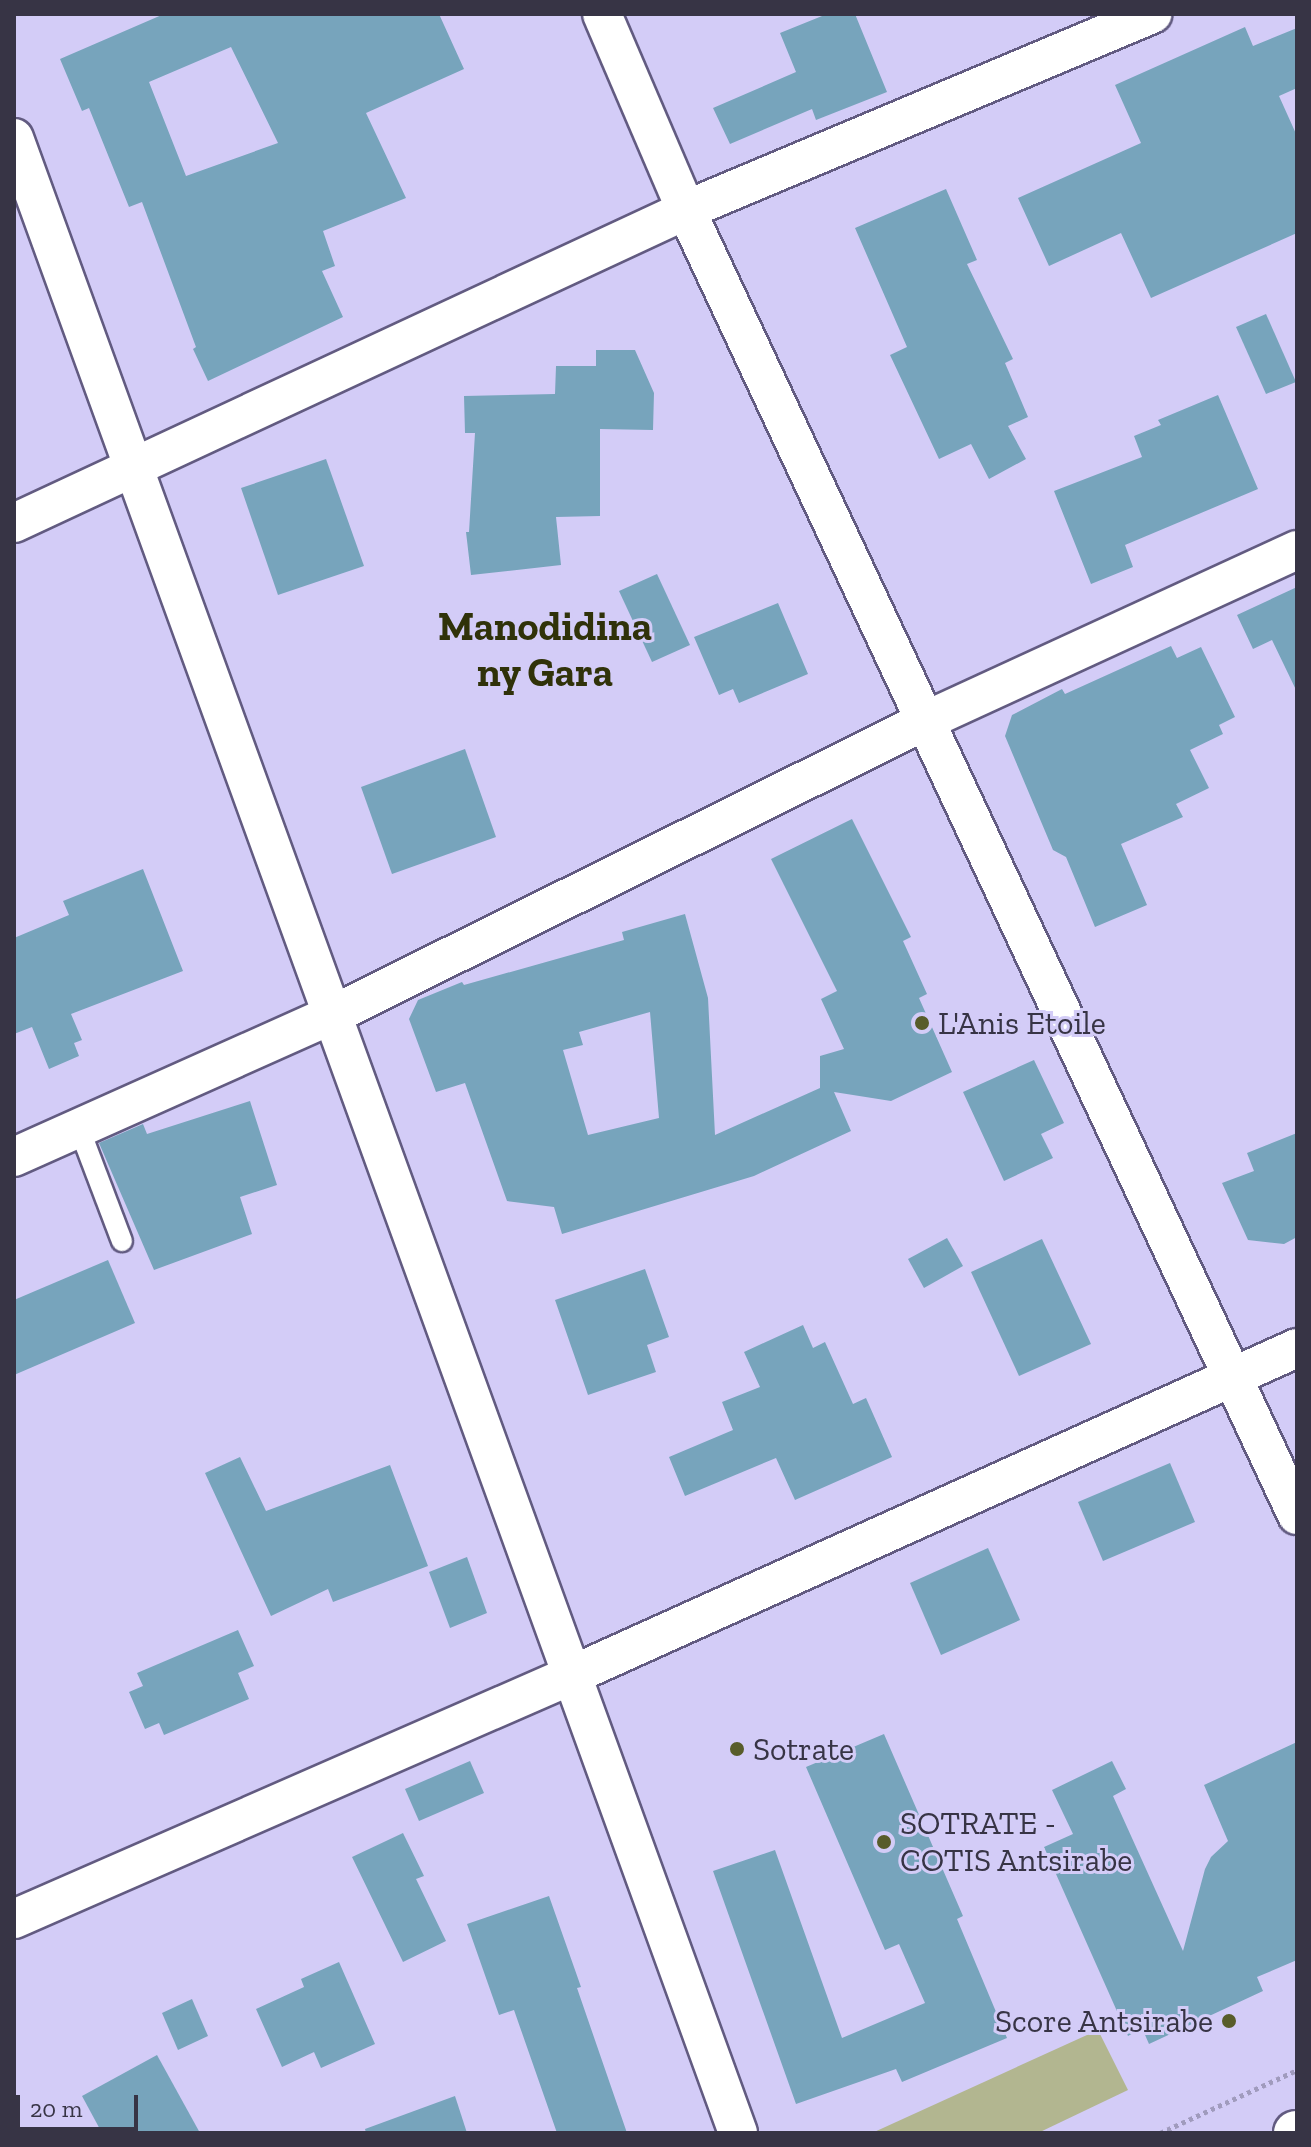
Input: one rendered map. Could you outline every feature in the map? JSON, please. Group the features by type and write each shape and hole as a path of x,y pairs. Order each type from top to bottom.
{"street":[{"path":"602,14 686,210 1297,1515"},
{"path":"14,523 686,210 1152,14"},
{"path":"14,138 738,2133"},
{"path":"14,1157 332,1015 925,721 1297,550"},
{"path":"14,1919 572,1675 1297,1348"}],"lane":[{"path":"79,1128 122,1241"}],"path":[{"path":"1160,2133 1297,2070"}],"green space":[{"path":"1098,2030 1128,2090 1038,2133 872,2133"}],"building":[{"path":"164,14 439,14 464,69 366,113 406,198 323,231 335,266 322,271 343,317 208,381 193,349 196,347 142,202 129,207 89,108 82,111 60,59","holes":["231,47 278,143 186,176 149,82"]},
{"path":"827,14 855,14 887,92 816,120 812,109 730,144 713,108 796,72 780,33"},
{"path":"1245,27 1253,46 1297,28 1297,88 1279,96 1297,136 1297,233 1151,298 1121,233 1049,266 1018,198 1141,143 1115,85"},
{"path":"946,189 977,260 967,264 1013,359 1005,363 1028,417 1008,426 1026,459 989,479 971,444 939,459 890,355 907,347 855,228"},
{"path":"1266,314 1296,382 1266,394 1236,327"},
{"path":"596,350 635,350 654,393 653,430 600,429 600,516 556,517 561,565 471,575 466,532 469,532 475,433 465,433 464,396 555,394 556,366 596,366"},
{"path":"1218,395 1258,489 1125,545 1133,567 1091,584 1054,491 1142,457 1134,436 1161,425 1158,420"},
{"path":"326,459 364,566 278,595 241,488"},
{"path":"657,574 690,645 652,662 619,591"},
{"path":"1297,587 1297,692 1272,640 1253,649 1237,615"},
{"path":"778,603 808,674 739,703 733,689 719,695 694,637"},
{"path":"1171,646 1177,658 1201,647 1235,717 1219,725 1223,734 1190,750 1209,788 1176,804 1183,817 1121,844 1147,905 1095,927 1066,857 1053,850 1005,736 1012,715 1062,689 1065,694"},
{"path":"465,749 496,837 392,874 361,787"},
{"path":"852,819 911,937 903,941 927,994 919,998 952,1072 891,1101 834,1092 851,1131 754,1176 562,1234 554,1207 507,1201 465,1083 436,1092 409,1019 418,1000 462,982 464,985 624,940 622,932 685,914 708,998 715,1135 820,1088 820,1056 844,1049 821,999 837,991 771,859","holes":["650,1012 659,1118 588,1135 563,1050 583,1045 579,1032"]},
{"path":"143,869 183,971 71,1014 82,1040 74,1043 79,1056 49,1069 32,1027 14,1034 14,938 69,915 63,901"},
{"path":"1034,1060 1064,1123 1041,1134 1053,1158 1004,1181 963,1092"},
{"path":"250,1101 277,1185 240,1197 252,1234 154,1270 99,1143 143,1124 147,1134"},
{"path":"1297,1133 1297,1237 1284,1244 1248,1240 1222,1183 1254,1171 1247,1153"},
{"path":"947,1238 963,1266 924,1288 908,1259"},
{"path":"1042,1239 1091,1344 1019,1376 971,1272"},
{"path":"108,1260 135,1323 14,1375 14,1300"},
{"path":"645,1269 669,1337 647,1345 656,1372 588,1395 555,1300"},
{"path":"803,1325 813,1348 825,1342 853,1404 866,1398 892,1457 795,1500 776,1458 685,1496 669,1457 733,1430 722,1402 760,1387 744,1352"},
{"path":"240,1457 266,1511 390,1465 428,1566 333,1602 328,1589 271,1616 205,1473"},
{"path":"1170,1463 1195,1522 1103,1561 1078,1502"},
{"path":"988,1548 1020,1620 941,1655 910,1583"},
{"path":"467,1557 487,1613 450,1628 429,1572"},
{"path":"238,1630 254,1666 238,1673 249,1699 164,1735 159,1723 145,1729 129,1692 143,1686 137,1673"},
{"path":"884,1734 963,1916 957,1919 1007,2038 902,2082 896,2069 796,2104 713,1871 775,1850 842,2038 925,2003 899,1944 885,1950 806,1767"},
{"path":"1297,1742 1297,1960 1257,1977 1263,1991 1149,2044 1142,2028 1128,2036 1044,1847 1073,1834 1052,1790 1112,1761 1126,1789 1113,1796 1183,1951 1205,1869 1211,1857 1228,1841 1204,1785"},
{"path":"470,1761 484,1793 419,1821 405,1789"},
{"path":"403,1833 424,1876 416,1879 446,1941 403,1962 352,1857"},
{"path":"549,1896 627,2133 557,2133 514,2010 499,2015 467,1924"},
{"path":"339,1962 375,2044 321,2068 314,2052 282,2067 256,2009 304,1987 301,1979"},
{"path":"192,1999 208,2036 178,2050 162,2013"},
{"path":"157,2055 200,2133 102,2133 82,2096"},
{"path":"455,2096 467,2133 366,2133 365,2129"}],"place":[{"name":"L'Anis Etoile","path":"922,1023"},
{"name":"Sotrate","path":"737,1749"},
{"name":"SOTRATE - COTIS Antsirabe","path":"884,1842"},
{"name":"Score Antsirabe","path":"1229,2021"}],"district":[{"name":"Manodidina ny Gara","path":"545,649"}]}
